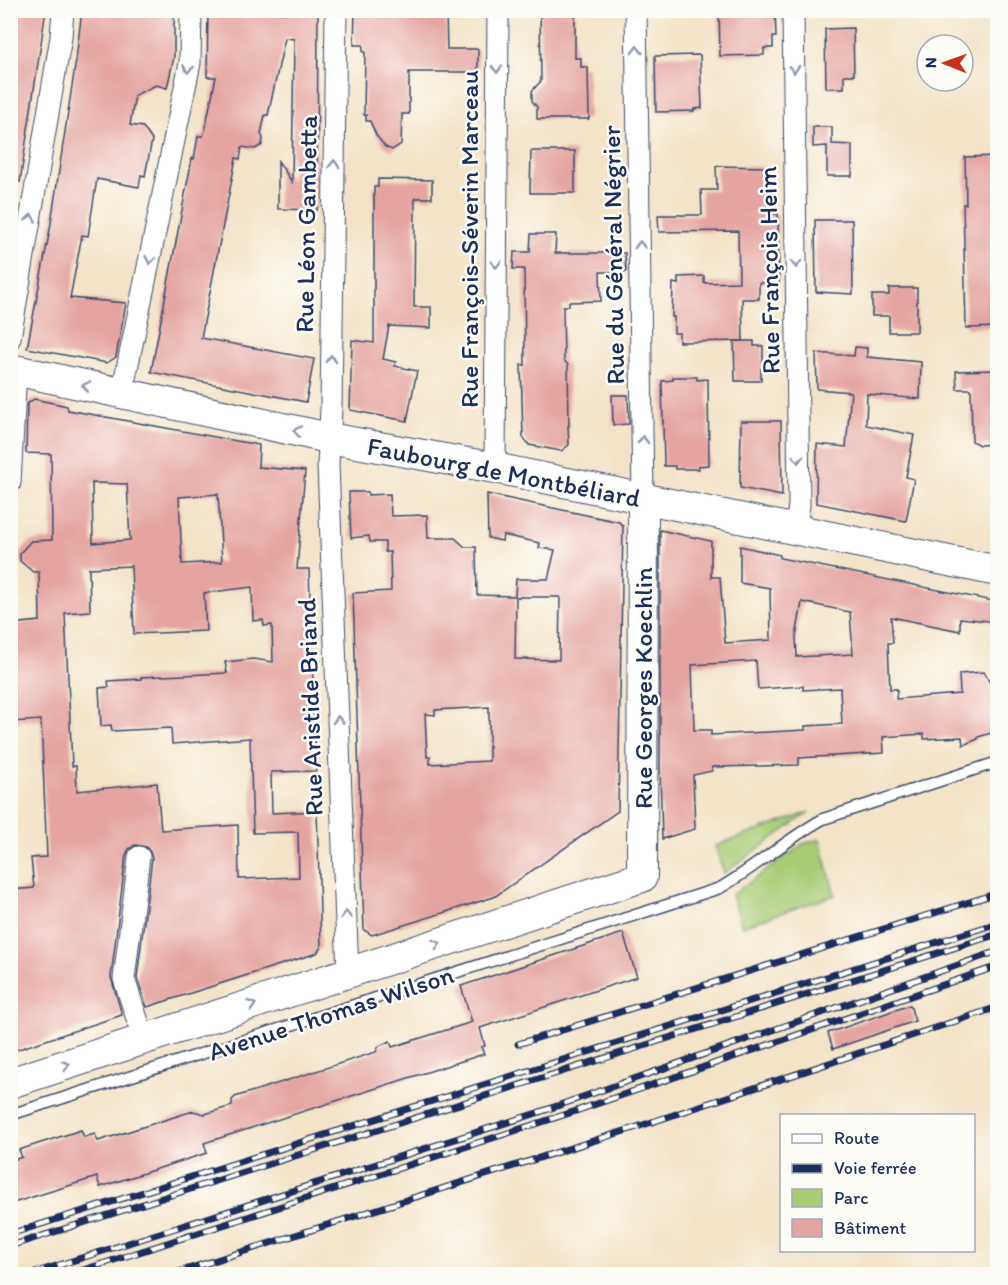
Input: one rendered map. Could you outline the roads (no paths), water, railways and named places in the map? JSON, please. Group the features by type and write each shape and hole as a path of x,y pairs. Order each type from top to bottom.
{"street":[{"path":"10,338 61,38 63,10"},
{"path":"122,393 190,63 191,10"},
{"name":"Rue Léon Gambetta","path":"329,438 336,10"},
{"name":"Rue François-Séverin Marceau","path":"495,468 498,10"},
{"name":"Rue du Général Négrier","path":"636,10 643,498"},
{"name":"Rue François Heim","path":"793,10 799,505 796,530"},
{"path":"10,483 13,370"},
{"name":"Faubourg de Montbéliard","path":"13,370 329,438 495,468 998,571"},
{"name":"Rue Aristide Briand","path":"329,438 328,474 348,973"},
{"name":"Rue Georges Koechlin","path":"642,878 643,498"},
{"path":"139,858 124,979 144,1040"},
{"name":"Avenue Thomas Wilson","path":"10,1083 642,878"}],"lane":[{"name":"Avenue Thomas Wilson","path":"10,1116 720,888 803,830 823,819 998,762"}],"railway":[{"path":"518,1044 998,893"},
{"path":"10,1234 998,923"},
{"path":"10,1246 998,934"},
{"path":"31,1274 537,1113 998,951"},
{"path":"71,1274 573,1112 998,966"},
{"path":"172,1274 634,1128 998,1007"}]}
